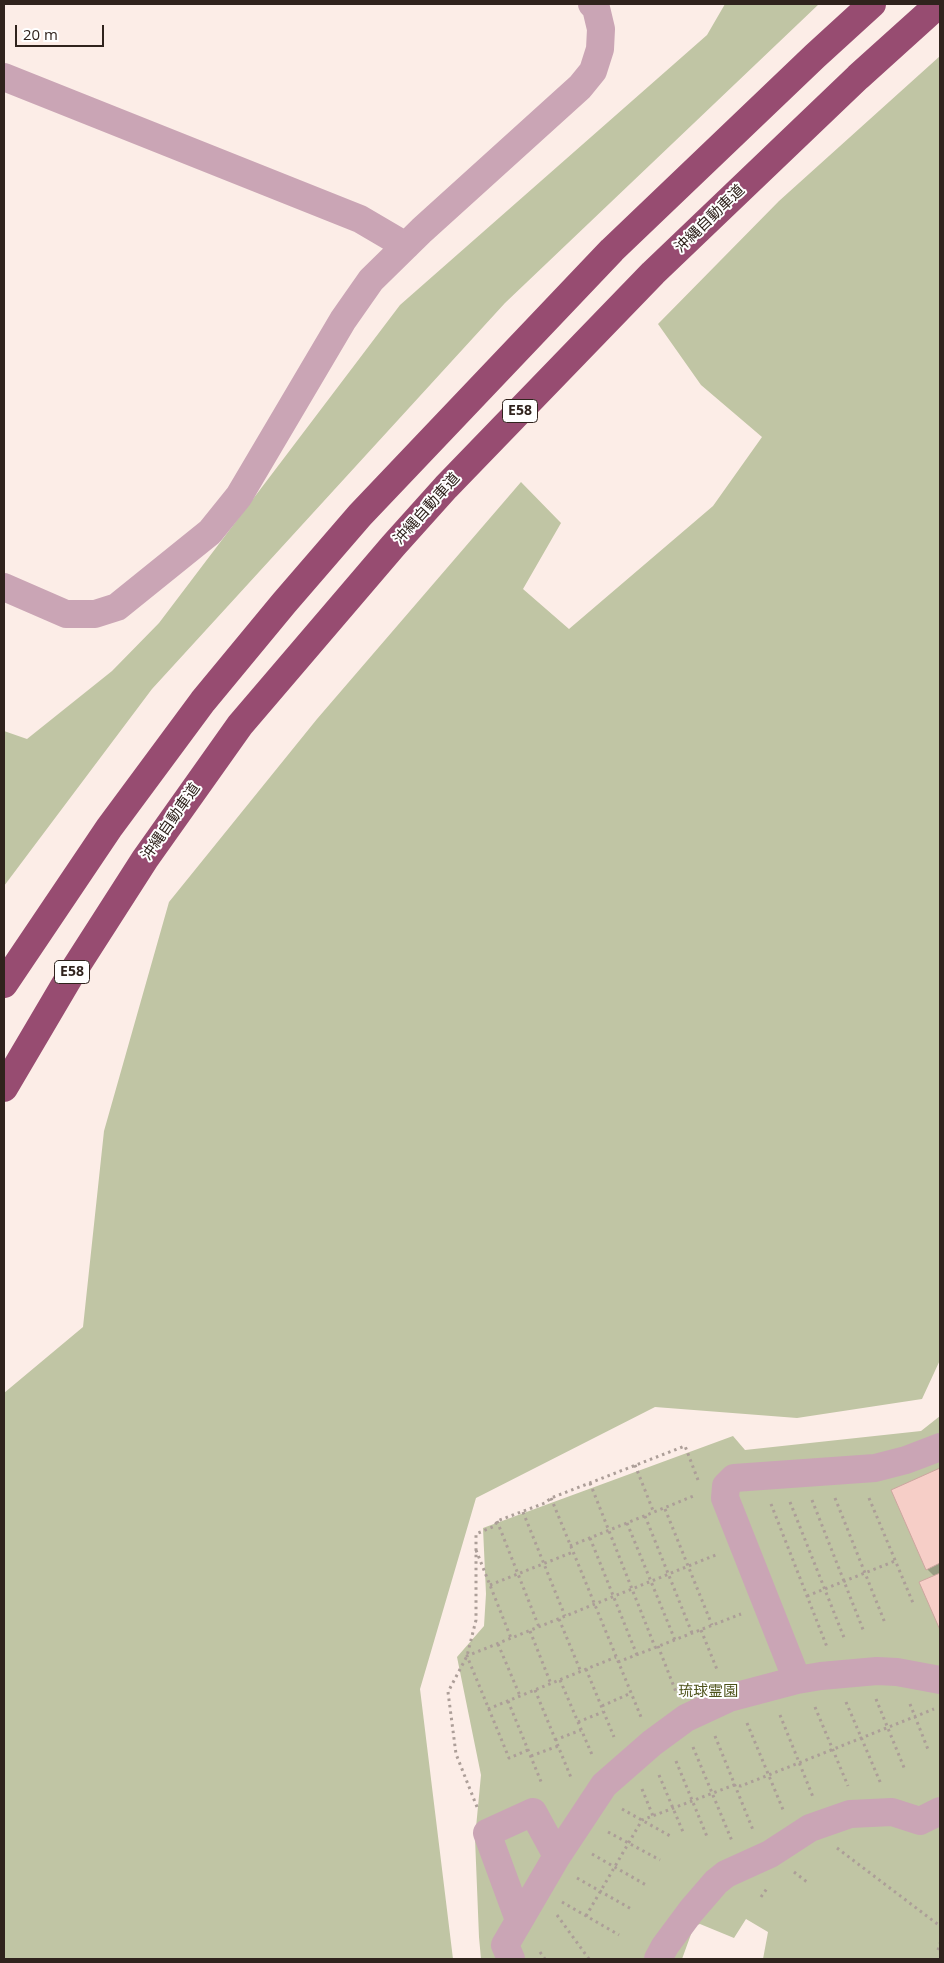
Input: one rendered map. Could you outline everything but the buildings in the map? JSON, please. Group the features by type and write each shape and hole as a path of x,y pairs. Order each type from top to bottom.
{"highway":[{"path":"4,984 109,828 203,701 360,515 612,250 808,62 872,4"},
{"name":"沖縄自動車道","path":"4,1088 70,976 145,859 240,725 393,546 440,494 653,273 858,77 939,4"}],"street":[{"path":"4,587 66,614 95,614 117,607 210,532 240,496 343,320 371,280 580,87 593,72 600,49 601,29 596,8 592,4"},
{"path":"4,77 360,219 406,246"},
{"path":"797,1680 743,1544 714,1495 734,1478 857,1470 906,1460 940,1447"},
{"path":"511,1959 505,1945 559,1853 593,1803 634,1776 652,1743 689,1731 729,1698 797,1680 865,1672 897,1672 940,1680"},
{"path":"658,1959 665,1946 691,1911 716,1882 726,1874 770,1854 798,1824 850,1814 892,1812 920,1821 940,1811"},
{"path":"519,1920 487,1833 533,1812 559,1853"}],"path":[{"path":"487,1833 456,1754 448,1692 467,1656 476,1620 476,1534 495,1526 497,1522 545,1503 551,1498 684,1446 714,1495 665,1508 570,1546"},
{"path":"635,1465 654,1513"},
{"path":"857,1470 913,1603"},
{"path":"791,1475 807,1596 830,1654"},
{"path":"791,1475 885,1623"},
{"path":"791,1475 864,1632"},
{"path":"791,1475 845,1640"},
{"path":"590,1482 657,1647 734,1846"},
{"path":"551,1498 652,1743"},
{"path":"665,1508 712,1625"},
{"path":"523,1512 565,1616"},
{"path":"645,1516 692,1633"},
{"path":"497,1522 539,1627"},
{"path":"627,1524 675,1640"},
{"path":"590,1538 637,1655"},
{"path":"467,1656 743,1544"},
{"path":"476,1549 511,1638"},
{"path":"490,1586 573,1552"},
{"path":"807,1596 896,1560"},
{"path":"618,1662 766,1604"},
{"path":"559,1619 581,1672"},
{"path":"701,1630 729,1698"},
{"path":"530,1631 551,1684"},
{"path":"498,1644 520,1696"},
{"path":"467,1656 509,1758 528,1750"},
{"path":"488,1709 616,1657"},
{"path":"586,1669 653,1816"},
{"path":"865,1672 905,1770"},
{"path":"897,1672 929,1752"},
{"path":"560,1680 581,1730 593,1803"},
{"path":"535,1690 558,1746 593,1803 628,1843 660,1860"},
{"path":"602,1706 631,1694"},
{"path":"845,1699 882,1787"},
{"path":"508,1701 545,1791"},
{"path":"814,1704 851,1794"},
{"path":"586,1916 642,1820 734,1785 741,1786 940,1706"},
{"path":"778,1711 814,1798"},
{"path":"578,1722 604,1712"},
{"path":"747,1721 768,1775 798,1824 940,1926"},
{"path":"712,1728 753,1831"},
{"path":"555,1740 581,1730"},
{"path":"531,1756 558,1746"},
{"path":"676,1760 708,1839"},
{"path":"658,1772 683,1832"},
{"path":"593,1803 642,1820 672,1837"},
{"path":"559,1853 614,1867 646,1885"},
{"path":"559,1853 600,1891 633,1910"},
{"path":"538,1888 619,1935"},
{"path":"538,1888 588,1959"},
{"path":"938,1950 940,1944"}],"green space":[{"path":"725,4 819,4 505,303 152,689 4,886 4,731 27,739 112,671 159,623 400,305 707,35"},
{"path":"940,56 940,1360 922,1399 797,1418 655,1407 476,1498 420,1689 453,1959 4,1959 4,1393 83,1327 104,1131 169,902 317,719 521,482 561,523 523,589 569,629 713,506 762,437 701,385 658,324 779,201"},
{"name":"琉球霊園","path":"940,1416 940,1959 763,1959 768,1932 746,1919 734,1938 700,1924 694,1926 682,1959 481,1959 475,1838 481,1775 457,1657 484,1626 486,1594 483,1528 733,1436 745,1450 921,1431"}]}
